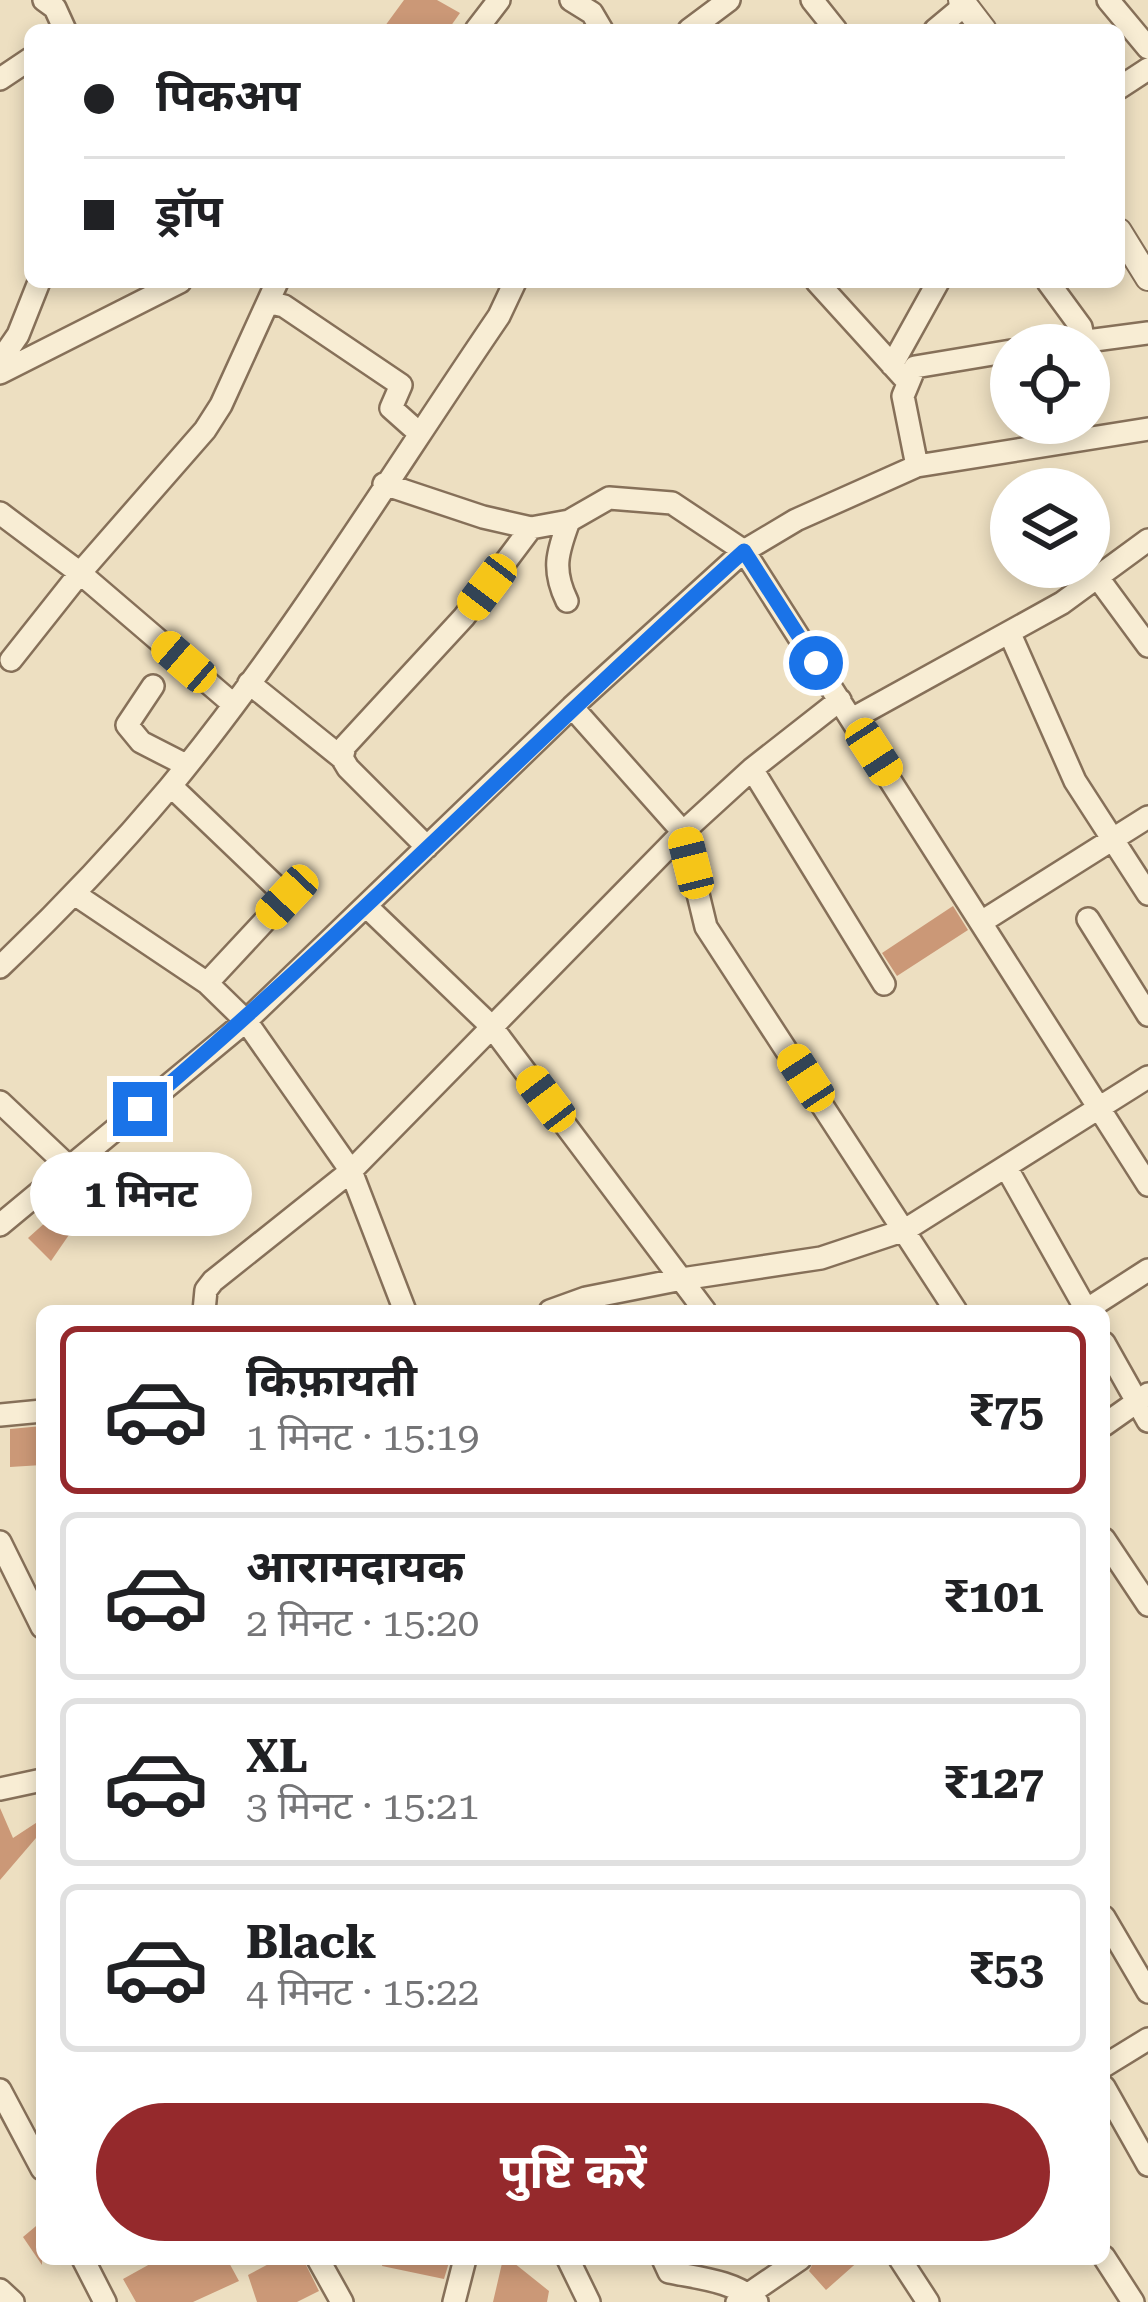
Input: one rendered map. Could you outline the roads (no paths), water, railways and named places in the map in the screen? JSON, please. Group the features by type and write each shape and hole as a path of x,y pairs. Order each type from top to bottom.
{"street":[{"path":"44,0 55,8 62,24"},
{"path":"481,24 499,0"},
{"path":"571,0 598,14"},
{"path":"697,24 729,0"},
{"path":"812,0 831,24"},
{"path":"1108,0 1148,48"},
{"path":"941,24 963,3"},
{"path":"1125,241 1148,278"},
{"path":"0,361 18,335 37,288"},
{"path":"0,373 168,288"},
{"path":"0,967 76,895 171,786 249,683 499,316 512,288"},
{"path":"822,288 899,372 917,466"},
{"path":"899,372 935,288"},
{"path":"1052,288 1079,324"},
{"path":"11,660 205,430 272,292 284,306 401,385 391,408 419,433"},
{"path":"1110,338 1148,333"},
{"path":"899,372 927,362 990,354"},
{"path":"0,1225 246,1021 572,707 744,551 796,520 917,466 1148,429"},
{"path":"384,484 531,528 568,521 609,498 671,502 744,551 1148,1185"},
{"path":"0,513 80,573 233,704"},
{"path":"568,521 556,556 556,577 568,601"},
{"path":"342,758 345,746 464,617 531,528"},
{"path":"1110,569 1148,540"},
{"path":"205,1305 206,1290 213,1282 351,1171 683,832 752,769 846,709 1010,634 1082,588"},
{"path":"1105,588 1148,646"},
{"path":"1010,634 1075,781 1148,894"},
{"path":"249,683 342,758 427,847"},
{"path":"153,686 127,725 141,742 186,765"},
{"path":"572,707 683,832 706,927 952,1305"},
{"path":"752,769 884,984"},
{"path":"171,786 287,897 208,983"},
{"path":"983,921 1148,817"},
{"path":"76,895 208,983 246,1021 351,1171 403,1305"},
{"path":"366,906 491,1026 701,1305"},
{"path":"1088,919 1148,1015"},
{"path":"567,1305 820,1258 905,1230 1148,1077"},
{"path":"0,1102 70,1168"},
{"path":"1006,1167 1083,1305"},
{"path":"1094,1305 1148,1270"},
{"path":"1110,1352 1144,1406 1110,1422"},
{"path":"0,1415 36,1412"},
{"path":"0,1541 36,1615"},
{"path":"1114,1574 1148,1605"},
{"path":"0,1789 36,1781"},
{"path":"1110,1927 1148,1992"},
{"path":"1110,2062 1148,2039"},
{"path":"0,2090 36,2157"},
{"path":"1110,2098 1148,2164"},
{"path":"86,2265 105,2302"},
{"path":"321,2265 342,2302"},
{"path":"454,2302 463,2265"},
{"path":"570,2265 582,2296"},
{"path":"666,2265 669,2272 716,2282 747,2299 792,2265"},
{"path":"904,2265 928,2302"},
{"path":"1109,2265 1133,2302"},
{"path":"0,2290 14,2302"}]}
